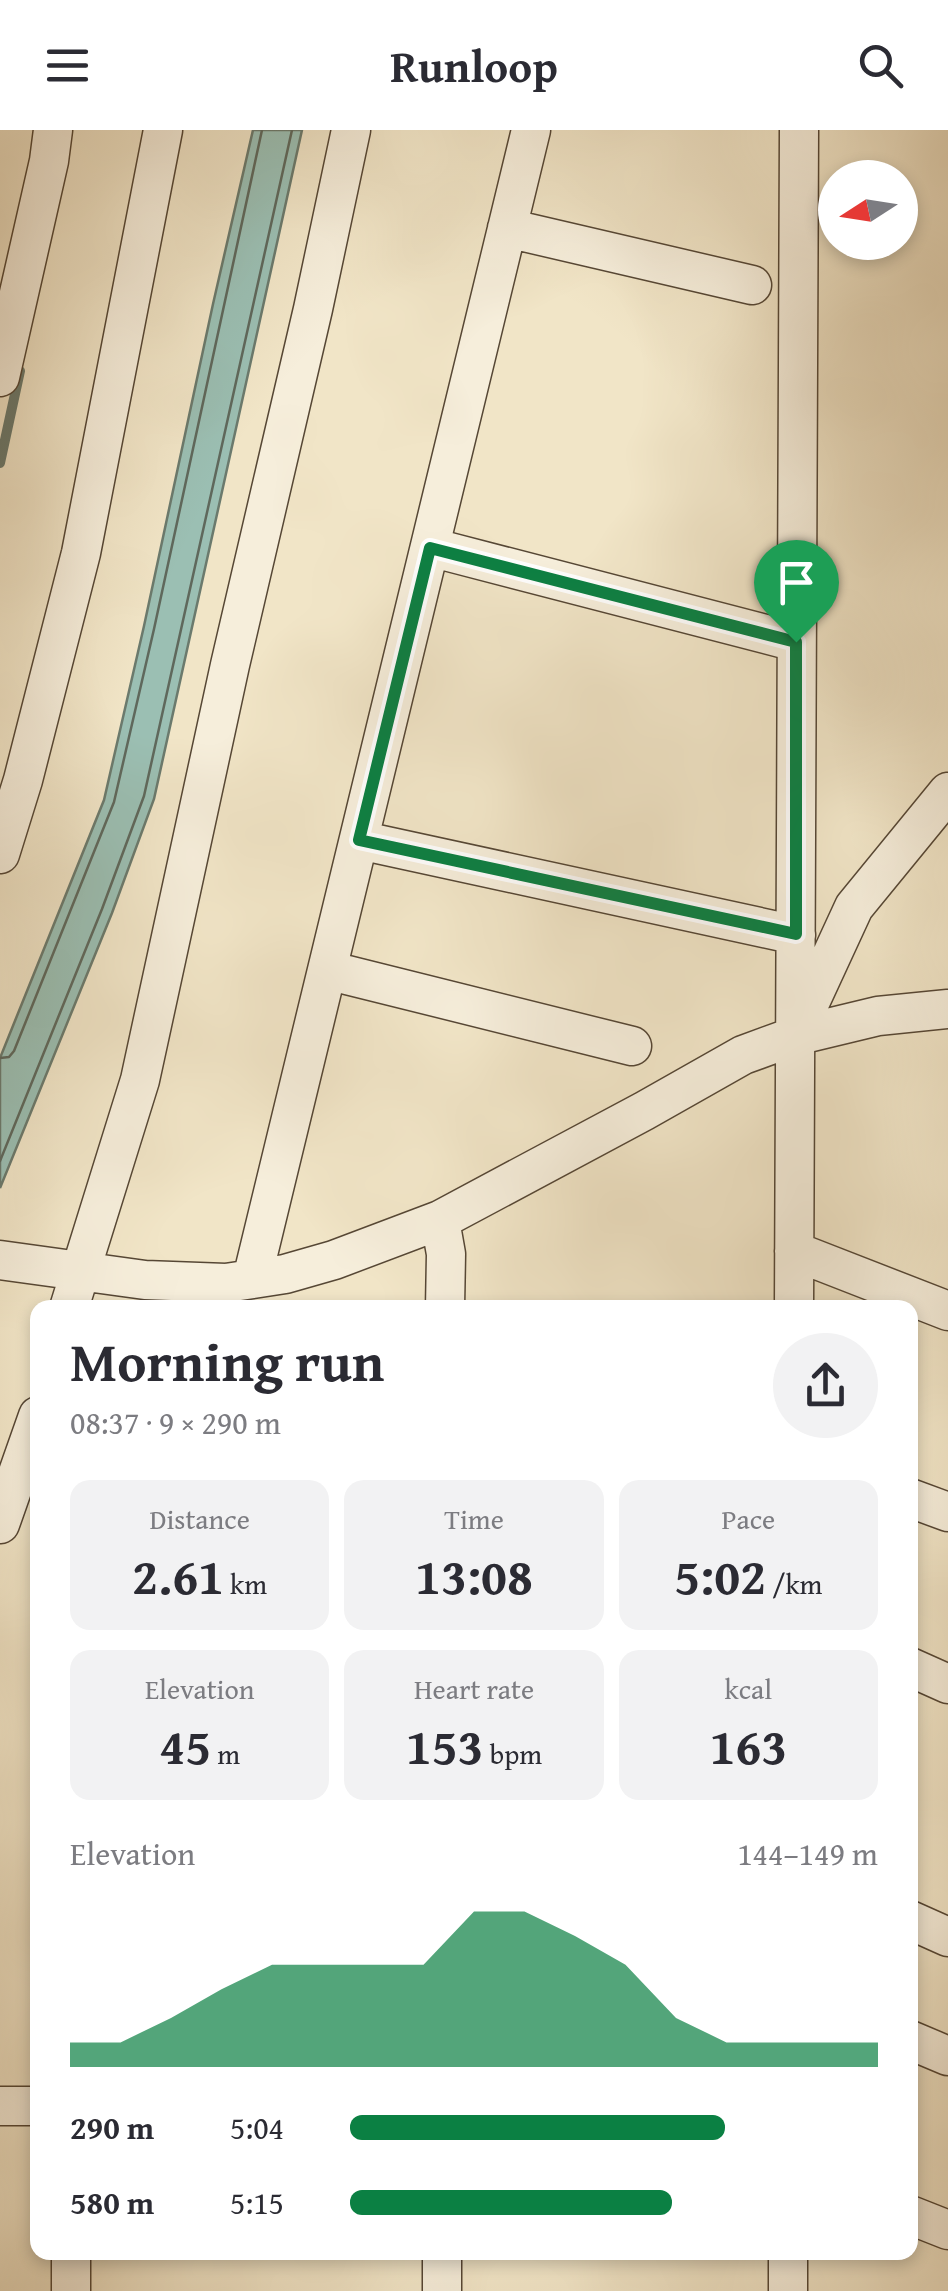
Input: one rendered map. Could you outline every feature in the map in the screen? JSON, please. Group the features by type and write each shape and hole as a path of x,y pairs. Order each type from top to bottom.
{"street":[{"path":"0,377 6,325 54,130"},
{"path":"0,854 81,553 163,130"},
{"path":"70,1300 140,1080 351,130"},
{"path":"252,1279 531,130"},
{"path":"794,1300 798,130"},
{"path":"507,228 752,285"},
{"path":"430,548 796,642"},
{"path":"795,1036 854,907 948,792"},
{"path":"359,840 796,934"},
{"path":"327,970 632,1046"},
{"path":"0,1260 145,1280 226,1284 285,1274 440,1220 743,1055 795,1036 878,1016 948,1009"},
{"path":"440,1220 446,1254 445,1300"},
{"path":"794,1252 948,1311"},
{"path":"0,1524 28,1480"},
{"path":"918,1501 948,1512"},
{"path":"918,1671 948,1684"},
{"path":"918,1924 948,1937"},
{"path":"918,2043 948,2056"},
{"path":"0,2106 30,2106"},
{"path":"918,2218 948,2230"},
{"path":"71,2291 72,2260"},
{"path":"442,2260 442,2291"},
{"path":"788,2260 788,2291"}],"water":[{"path":"253,130 302,130 154,799 0,1188 0,1058 104,800"}],"waterway":[{"path":"0,463 20,371"}],"route":[{"path":"430,548 796,642 796,934 359,840 430,548"}]}
